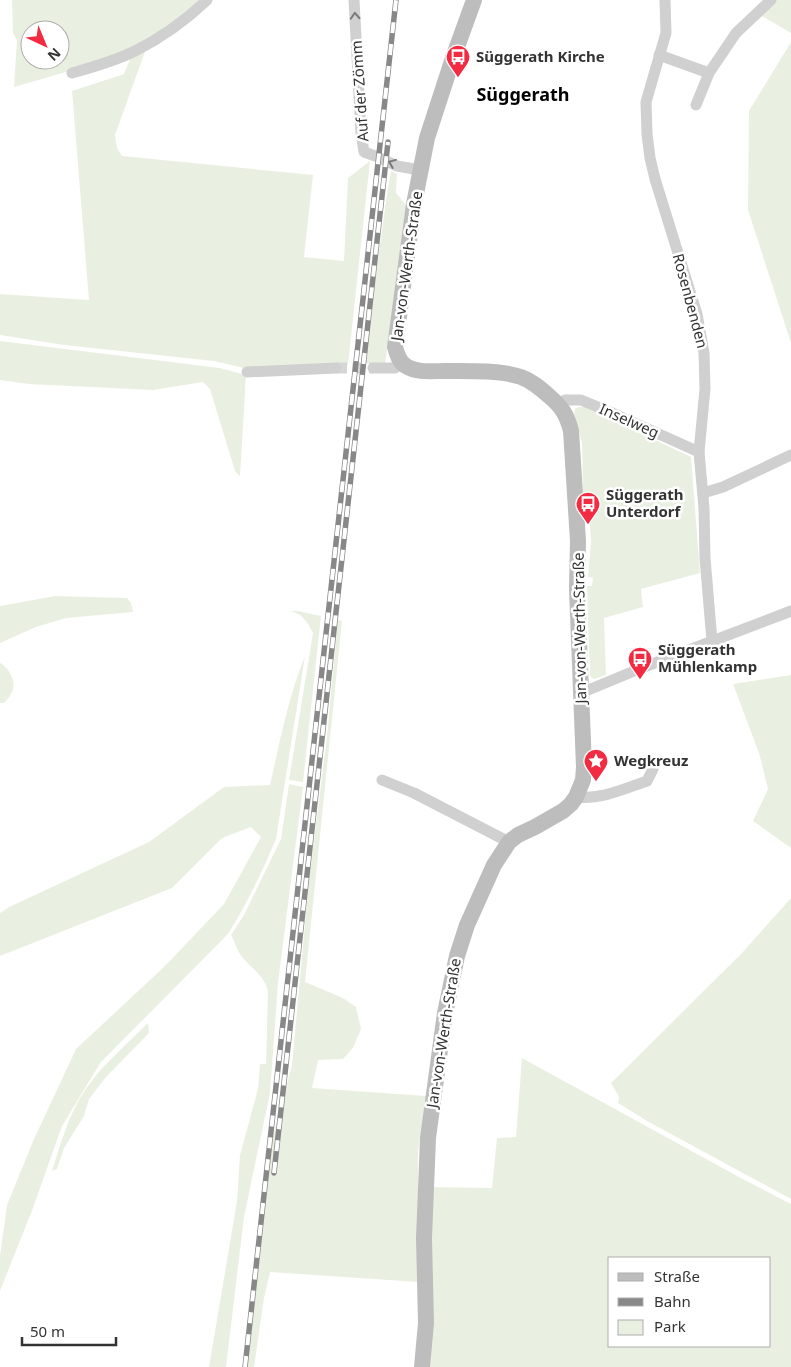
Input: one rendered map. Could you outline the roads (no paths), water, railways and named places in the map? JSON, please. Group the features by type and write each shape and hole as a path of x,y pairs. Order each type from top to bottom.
{"main road":[{"name":"Jan-von-Werth-Straße","path":"422,1367 426,1323 424,1238 428,1138 445,1013 456,956 467,924 494,865 509,842 518,835 563,811 576,797 584,767 577,589 578,541 571,431 567,417 559,405 537,385 522,377 485,372 420,371 408,368 402,363 395,347 413,212 429,130 474,0"}],"street":[{"path":"72,73 134,52 183,21 207,0"},
{"name":"Auf der Zömm","path":"354,0 360,123 364,152 397,166 420,170"},
{"name":"Rosenbenden","path":"665,0 666,32 646,102 646,134 655,179 696,314 704,353 704,389 699,452 712,641"},
{"path":"696,104 709,73 736,32 771,0"},
{"path":"659,55 709,73"},
{"path":"373,368 395,368 402,363"},
{"path":"246,372 336,368"},
{"name":"Inselweg","path":"559,405 566,400 581,400 699,452"},
{"path":"702,493 723,487 791,455"},
{"path":"581,693 791,611"},
{"path":"576,797 587,798 619,792 647,781 653,769"},
{"path":"382,780 414,793 509,842"}],"tunnel":[{"path":"336,368 373,368"}],"railway":[{"path":"245,1367 396,0"},
{"path":"274,1173 388,142"}],"place":[{"name":"Süggerath Kirche","path":"458,78"},
{"name":"Süggerath Unterdorf","path":"588,525"},
{"name":"Süggerath Mühlenkamp","path":"640,680"},
{"name":"Wegkreuz","path":"596,782"}],"district":[{"name":"Süggerath","path":"523,95"}]}
